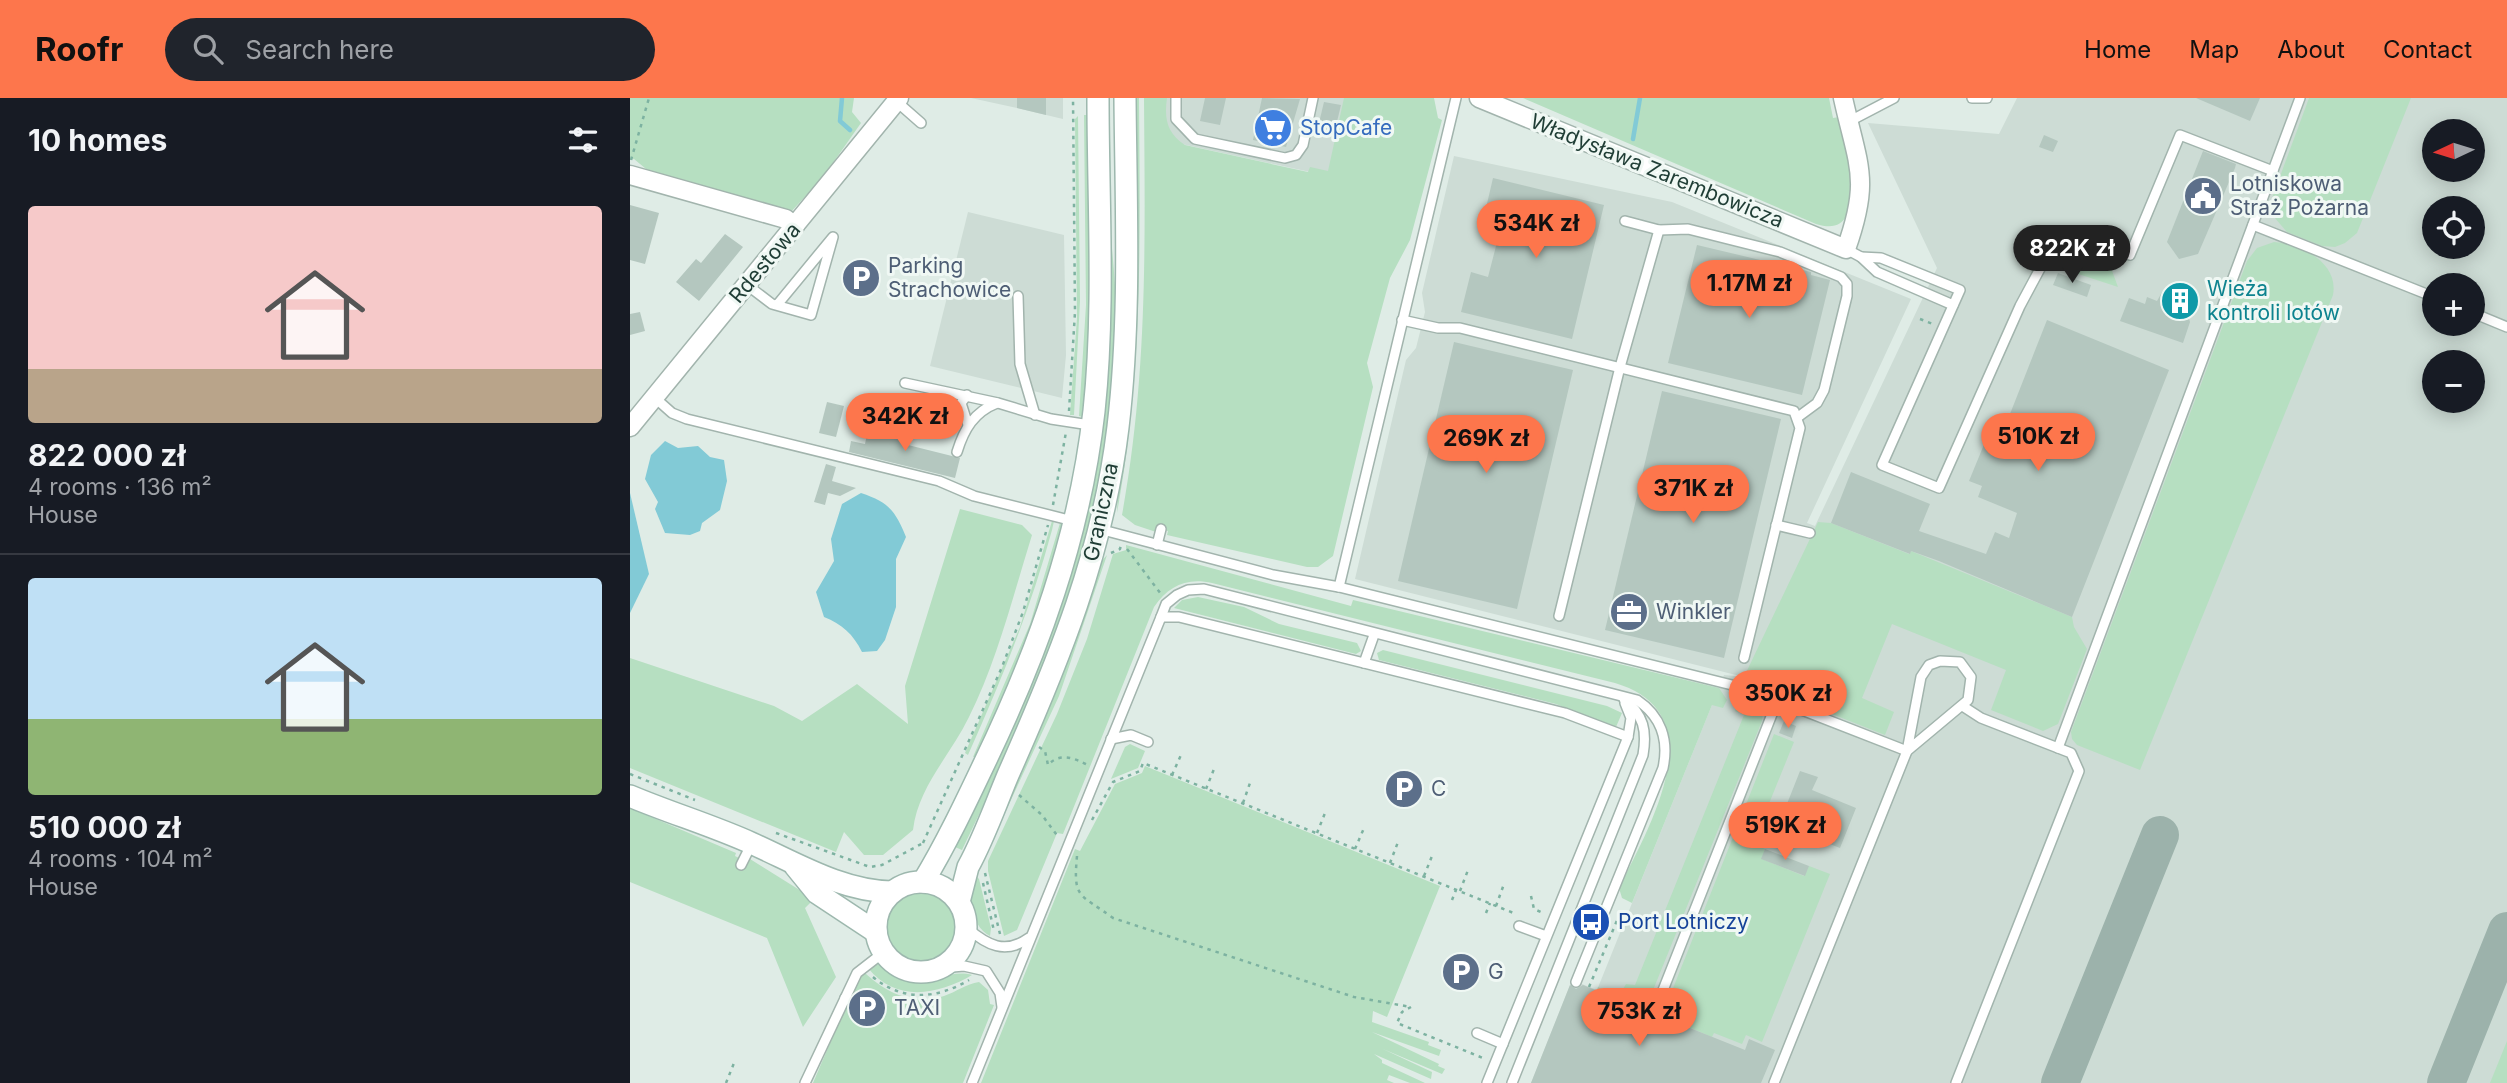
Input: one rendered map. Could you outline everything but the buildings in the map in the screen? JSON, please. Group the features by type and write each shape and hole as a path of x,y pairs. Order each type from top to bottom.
{"main road":[{"name":"Graniczna","path":"923,882 931,848 1011,708 1040,636 1075,522 1092,425 1099,313 1098,98"},
{"name":"Graniczna","path":"959,902 968,867 1069,634 1099,529 1118,428 1125,356 1125,98"},
{"path":"630,796 751,843 795,866 845,883 892,892"},
{"path":"845,883 894,877 931,848"},
{"path":"795,866 817,893 876,932"},
{"path":"923,882 939,886 959,902 967,928 959,951 942,968 926,973 911,972 896,965 884,953 876,932 880,909 892,892 909,883 923,882"}],"street":[{"name":"Władysława Zarembowicza","path":"1479,98 1854,253"},
{"path":"1843,98 1861,167 1862,184 1854,253"},
{"name":"Rdestowa","path":"630,427 897,99"},
{"path":"630,175 786,219 795,226"}],"lane":[{"path":"1176,98 1176,119 1195,139 1285,158 1296,155 1303,145 1313,98"},
{"path":"1339,587 1456,98"},
{"path":"1848,121 1894,98"},
{"path":"1972,98 1987,98"},
{"path":"2058,748 2300,98"},
{"path":"897,99 921,123"},
{"path":"1854,253 1881,258 1960,290 1882,465 1939,488 2020,306 2057,237 2075,235 2130,255 2180,135 2273,171"},
{"path":"1626,221 1659,230 1688,229 1780,252 1841,277 1847,284 1847,296 1824,390 1817,402 1798,417"},
{"path":"2253,225 2422,293"},
{"path":"1559,616 1620,367 1659,230"},
{"path":"747,285 777,305 811,315 833,237 777,305"},
{"path":"1854,253 1877,272 1953,305"},
{"path":"1018,296 1020,364 1035,415"},
{"path":"2485,318 2507,327"},
{"path":"1402,320 1438,328 1460,328 1787,407 1798,417 1800,428 1744,658"},
{"path":"905,383 998,403 1035,415 1092,425"},
{"path":"967,396 961,403 968,425"},
{"path":"654,397 672,413 687,418 939,481 974,496 1075,522"},
{"path":"957,452 968,425 986,408 998,403"},
{"path":"1776,525 1810,533"},
{"path":"1099,529 1273,575 1339,587 1722,682 1778,699 1907,751"},
{"path":"1157,545 1161,529"},
{"path":"972,1083 1161,617 1168,602 1188,590 1205,589 1374,635 1637,700 1655,716 1664,737 1665,760 1576,982"},
{"path":"1161,617 1195,622 1565,713 1628,737"},
{"path":"1364,663 1374,635"},
{"path":"1774,1083 1907,751 1917,690 1929,665 1950,659 1967,668 1972,690 1964,707 1907,751"},
{"path":"1487,1083 1628,737 1631,718 1623,698"},
{"path":"1512,1083 1643,755 1645,728 1635,708 1623,698"},
{"path":"1654,1013 1778,699"},
{"path":"1956,1083 2078,777 2078,765 2074,756 1981,718 1964,707"},
{"path":"1111,739 1131,735 1148,742"},
{"path":"741,865 751,843"},
{"path":"1519,926 1546,936"},
{"path":"967,928 987,943 1004,949 1018,946 1031,937"},
{"path":"805,1083 845,998 864,966 884,953"},
{"path":"942,968 964,966 986,971 1000,993 1002,1007"},
{"path":"845,998 879,1014"},
{"path":"1477,1033 1503,1044"}],"path":[{"path":"630,163 649,98"},
{"path":"870,867 931,848 1023,612 1051,516 1068,421 1075,312 1076,112 1073,98"},
{"path":"1120,549 1127,550 1168,602"},
{"path":"1039,747 1045,751 1048,765 1053,759 1062,757 1099,769 1112,782"},
{"path":"1172,775 1181,755"},
{"path":"1143,763 1517,915"},
{"path":"1206,789 1214,769"},
{"path":"1243,803 1250,783"},
{"path":"1018,792 1021,799 1042,815 1059,838"},
{"path":"931,848 930,840 949,800"},
{"path":"1317,833 1325,813"},
{"path":"1355,849 1364,828"},
{"path":"1390,863 1398,842"},
{"path":"1079,847 1074,885 1080,894 1113,918 1354,997 1411,1007 1402,1012 1397,1023 1484,1059"},
{"path":"1424,876 1432,856"},
{"path":"983,867 1000,938"},
{"path":"1452,900 1468,870"},
{"path":"979,873 993,926 992,939"},
{"path":"1496,906 1504,884"},
{"path":"1531,895 1534,909 1543,913"},
{"path":"1486,913 1490,903"},
{"path":"1589,987 1621,911"},
{"path":"864,966 886,987 917,996 937,995 974,977"},
{"path":"726,1083 734,1063"}],"shaded area":[{"path":"971,98 1063,98 1063,119 1017,108"},
{"path":"1153,98 1356,98 1338,178 1154,138"},
{"path":"2017,98 2507,98 2507,1083 1531,1083 1572,980 1597,990 1724,675 1744,677 1355,579 1406,360 1416,348 1425,312 1422,293 1454,156 1672,202 1911,299 1807,523 1815,526 1937,268 1868,123 1999,134"},
{"path":"968,212 1064,235 1066,355 1062,398 930,366"}],"green space":[{"path":"630,98 854,98 852,112 861,123 823,177 789,214 657,178 634,159 630,160"},
{"path":"1106,98 1110,131 1110,221 1116,323 1109,425 1098,494 1072,593 1048,659 962,850 955,847 1050,636 1075,558"},
{"path":"1135,98 1139,98 1140,203 1136,357 1132,409 1117,513"},
{"path":"1144,98 1167,98 1168,125 1174,136 1185,145 1308,172 1310,167 1328,171 1344,98 1434,98 1438,118 1442,120 1410,240 1390,278 1367,363 1373,387 1333,556 1318,567 1307,567 1167,535 1168,531 1158,529 1156,532 1135,525 1122,515 1137,410 1141,358"},
{"path":"1523,98 1829,98 1833,118 1839,117 1846,147 1851,187 1850,205 1845,219 1834,226 1816,224"},
{"path":"2309,98 2411,98 2357,233 2335,247 2322,246 2287,232 2274,217 2272,198"},
{"path":"1084,115 1089,115 1090,339 1082,417 1079,416 1086,305"},
{"path":"1078,116 1080,301 1074,415 1070,415 1077,318 1075,119"},
{"path":"2075,241 2090,247 2089,263 2103,267 2107,257 2103,252 2116,258 2111,268 2118,287 2054,266 2061,245"},
{"path":"2274,242 2296,247 2316,257 2330,274 2333,295 2140,770 2077,745 2071,732 2247,261 2257,248"},
{"path":"960,509 1022,525 1032,535 1004,628 979,696 921,800 913,830 883,855 864,855 844,832 836,852 630,768 630,658 774,706 802,721 857,684 908,724 905,686"},
{"path":"1052,521 1044,559 1025,616 968,755 965,753 1020,627"},
{"path":"1818,522 1831,523 1909,554 1911,551 2072,617 2074,627 2087,649 2058,724 2043,731 1991,710 2006,670 1892,624 1862,698 1894,712 1885,735 1743,679"},
{"path":"1060,523 1064,527 1029,641 979,756 973,757 1030,624"},
{"path":"1126,545 1351,606 1353,600 1719,688 1727,700 1723,708 1712,705 1632,903 1622,898 1619,888 1658,804 1666,774 1669,745 1663,719 1646,698 1615,683 1212,583 1186,582 1165,594 1154,607 1063,834 1057,833 1017,930 1004,936 988,861 1057,714 1087,639 1113,554 1126,550"},
{"path":"1107,555 1059,696 998,828 980,859 1045,713 1100,563"},
{"path":"1198,597 1244,607 1279,624 1357,643 1361,651 1356,654 1174,608 1182,600"},
{"path":"1383,650 1607,706 1622,713 1616,727 1556,704 1379,660 1377,653"},
{"path":"1742,693 1758,701 1763,712 1762,721 1645,1010 1597,990 1598,987 1619,996 1626,984 1635,985 1744,715 1735,711"},
{"path":"1774,734 1794,742 1753,843 1765,849 1762,859 1804,876 1809,866 1830,874 1762,1042 1746,1035 1742,1044 1714,1033 1712,1037 1662,1016"},
{"path":"1130,744 1145,751 1138,768 1111,779 1125,747"},
{"path":"1145,766 1440,886 1387,1017 1373,1011 1372,1022 1429,1042 1428,1045 1441,1050 1439,1056 1372,1032 1439,1064 1438,1066 1445,1069 1442,1074 1383,1049 1432,1072 1431,1079 1374,1054 1382,1063 1425,1083 1410,1083 1389,1075 1387,1080 1394,1083 981,1083 1075,849 1080,851 1115,784 1142,773"},
{"path":"630,808 736,853 735,856 739,858 737,864 750,859 814,899 805,908 836,977 803,1027 767,938 630,882"},
{"path":"974,874 979,879 991,928 990,936 983,931 974,917 971,891"},
{"path":"921,893 934,896 945,903 952,914 955,927 952,940 945,951 934,958 921,961 908,958 897,951 890,940 887,927 890,914 897,903 908,896"},
{"path":"873,964 913,981 956,974 972,975 932,991 904,991 879,979 868,968"},
{"path":"864,972 881,986 911,998 933,999 979,982 988,990 990,1004 994,1005 963,1083 813,1083 857,980"},
{"path":"2507,1041 2507,1083 2490,1083"}],"water":[{"path":"665,441 678,448 698,446 710,457 724,460 727,481 720,510 702,523 700,531 690,535 665,533 655,509 658,502 645,479 651,455"},
{"path":"630,493 649,574 630,613"},
{"path":"861,493 890,508 906,537 896,559 896,607 885,640 877,651 862,652 846,630 824,617 816,592 834,561 831,539 842,504"}],"waterway":[{"path":"842,98 840,121 850,130"},
{"path":"1633,139 1640,98"}],"taxiway":[{"path":"2060,1083 2160,835"},
{"path":"2446,1083 2507,931"}],"place":[{"name":"StopCafe","path":"1273,128"},
{"name":"Lotniskowa Straż Pożarna","path":"2203,196"},
{"name":"Parking Strachowice","path":"861,278"},
{"name":"Wieża kontroli lotów","path":"2180,301"},
{"name":"Winkler","path":"1629,612"},
{"name":"C","path":"1404,789"},
{"name":"Port Lotniczy","path":"1591,922"},
{"name":"G","path":"1461,972"},
{"name":"TAXI","path":"867,1008"}]}
